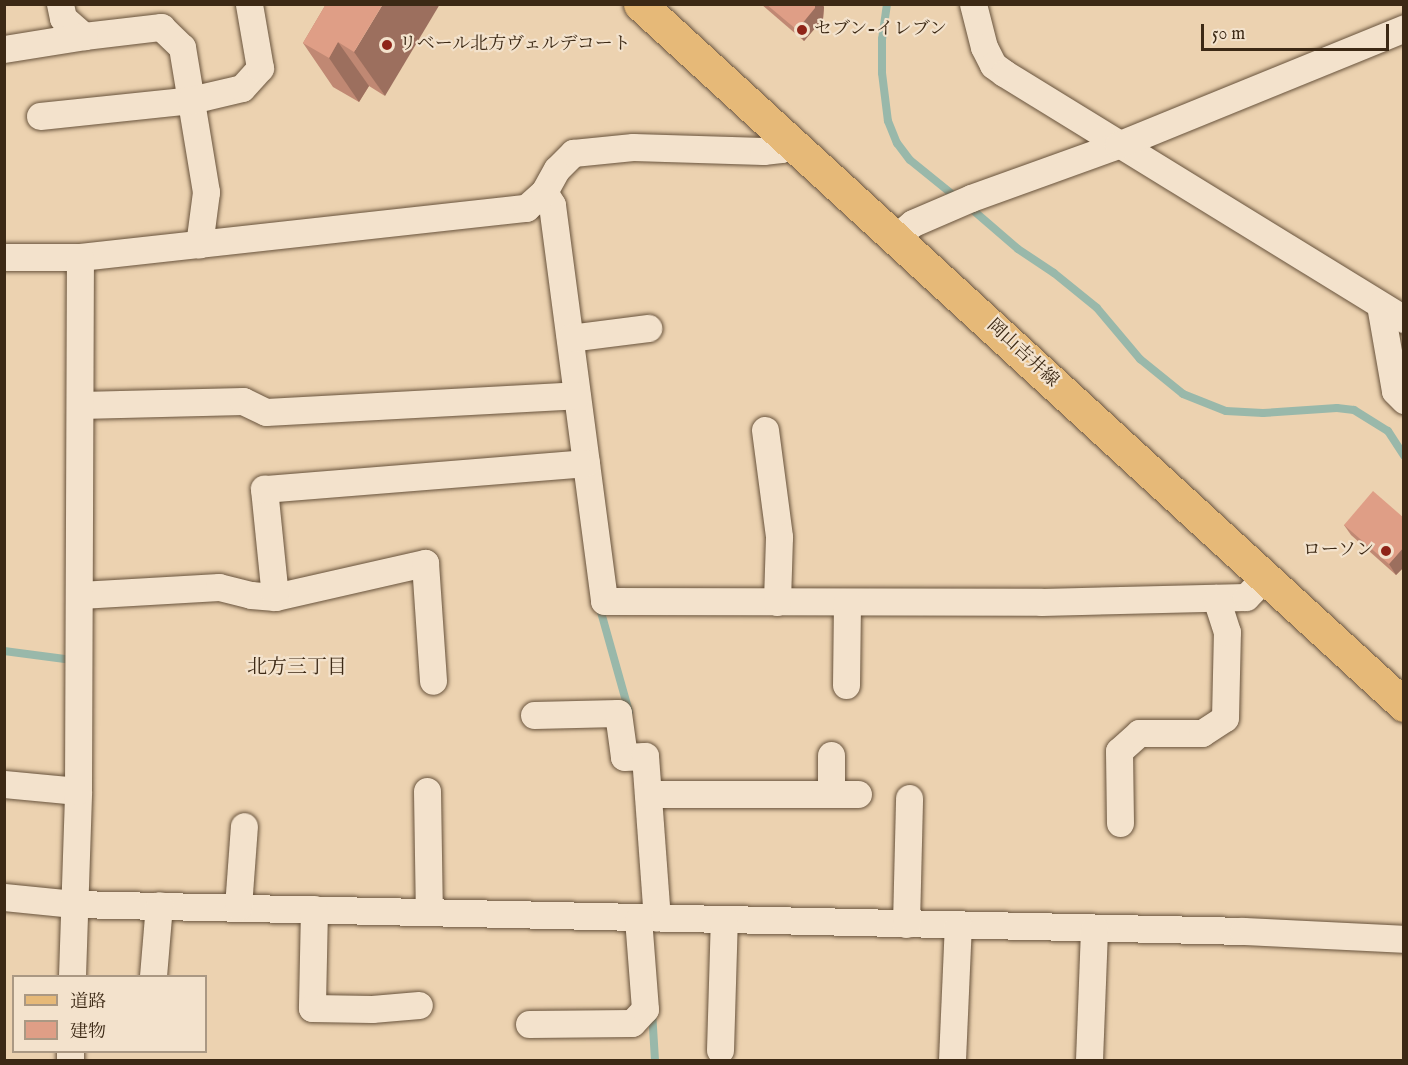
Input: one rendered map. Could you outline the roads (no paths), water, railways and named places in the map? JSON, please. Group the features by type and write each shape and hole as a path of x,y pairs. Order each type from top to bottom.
{"main road":[{"name":"岡山吉井線","path":"640,4 1404,705"}],"street":[{"path":"60,4 63,18 84,36"},
{"path":"40,116 191,100 242,88 260,68 249,4"},
{"path":"973,4 984,47 993,65 1118,145 1224,207 1404,319"},
{"path":"4,49 161,27 182,47 206,192 199,245"},
{"path":"896,238 914,224 963,202 1118,145 1404,28"},
{"path":"4,257 80,257 526,207 544,192 557,168 573,153 667,147 764,151 780,149 791,144"},
{"path":"544,192 552,205 570,338 571,395 580,463 604,601 1041,602 1246,597 1265,577"},
{"path":"72,975 67,904 80,595 80,257"},
{"path":"1380,305 1395,391 1404,400"},
{"path":"570,338 648,328"},
{"path":"80,405 243,401 266,412 571,395"},
{"path":"765,429 779,537 777,602"},
{"path":"275,597 264,489 580,463"},
{"path":"80,595 219,587 251,595 275,597 425,563 433,681"},
{"path":"1120,823 1119,751 1138,733 1202,733 1225,718 1227,632 1216,598"},
{"path":"846,685 847,602"},
{"path":"529,1024 632,1023 645,1009 647,919 648,794 645,756 624,757 618,713 534,715"},
{"path":"831,754 831,794"},
{"path":"4,784 71,790"},
{"path":"427,791 429,912"},
{"path":"648,794 858,794"},
{"path":"906,924 909,798"},
{"path":"238,907 244,826"},
{"path":"4,897 67,904 1244,931 1404,939"},
{"path":"153,975 159,905"},
{"path":"314,909 312,1008 372,1010 418,1005"},
{"path":"720,1050 724,920"},
{"path":"952,1060 958,925"},
{"path":"1089,1060 1095,928"}],"waterway":[{"path":"887,4 882,39 882,73 888,121 897,143 910,160 957,198"},
{"path":"967,205 1018,249 1054,273 1097,308 1140,359 1183,394 1226,411 1263,413 1337,408 1354,410 1388,431 1404,456"},
{"path":"599,605 629,712"},
{"path":"4,651 72,660 72,663"},
{"path":"652,1011 655,1060"}],"place":[{"name":"セブン-イレブン","path":"802,30"},
{"name":"リベール北方ヴェルデコート","path":"387,45"},
{"name":"ローソン","path":"1386,551"}],"district":[{"name":"北方三丁目","path":"297,667"}]}
